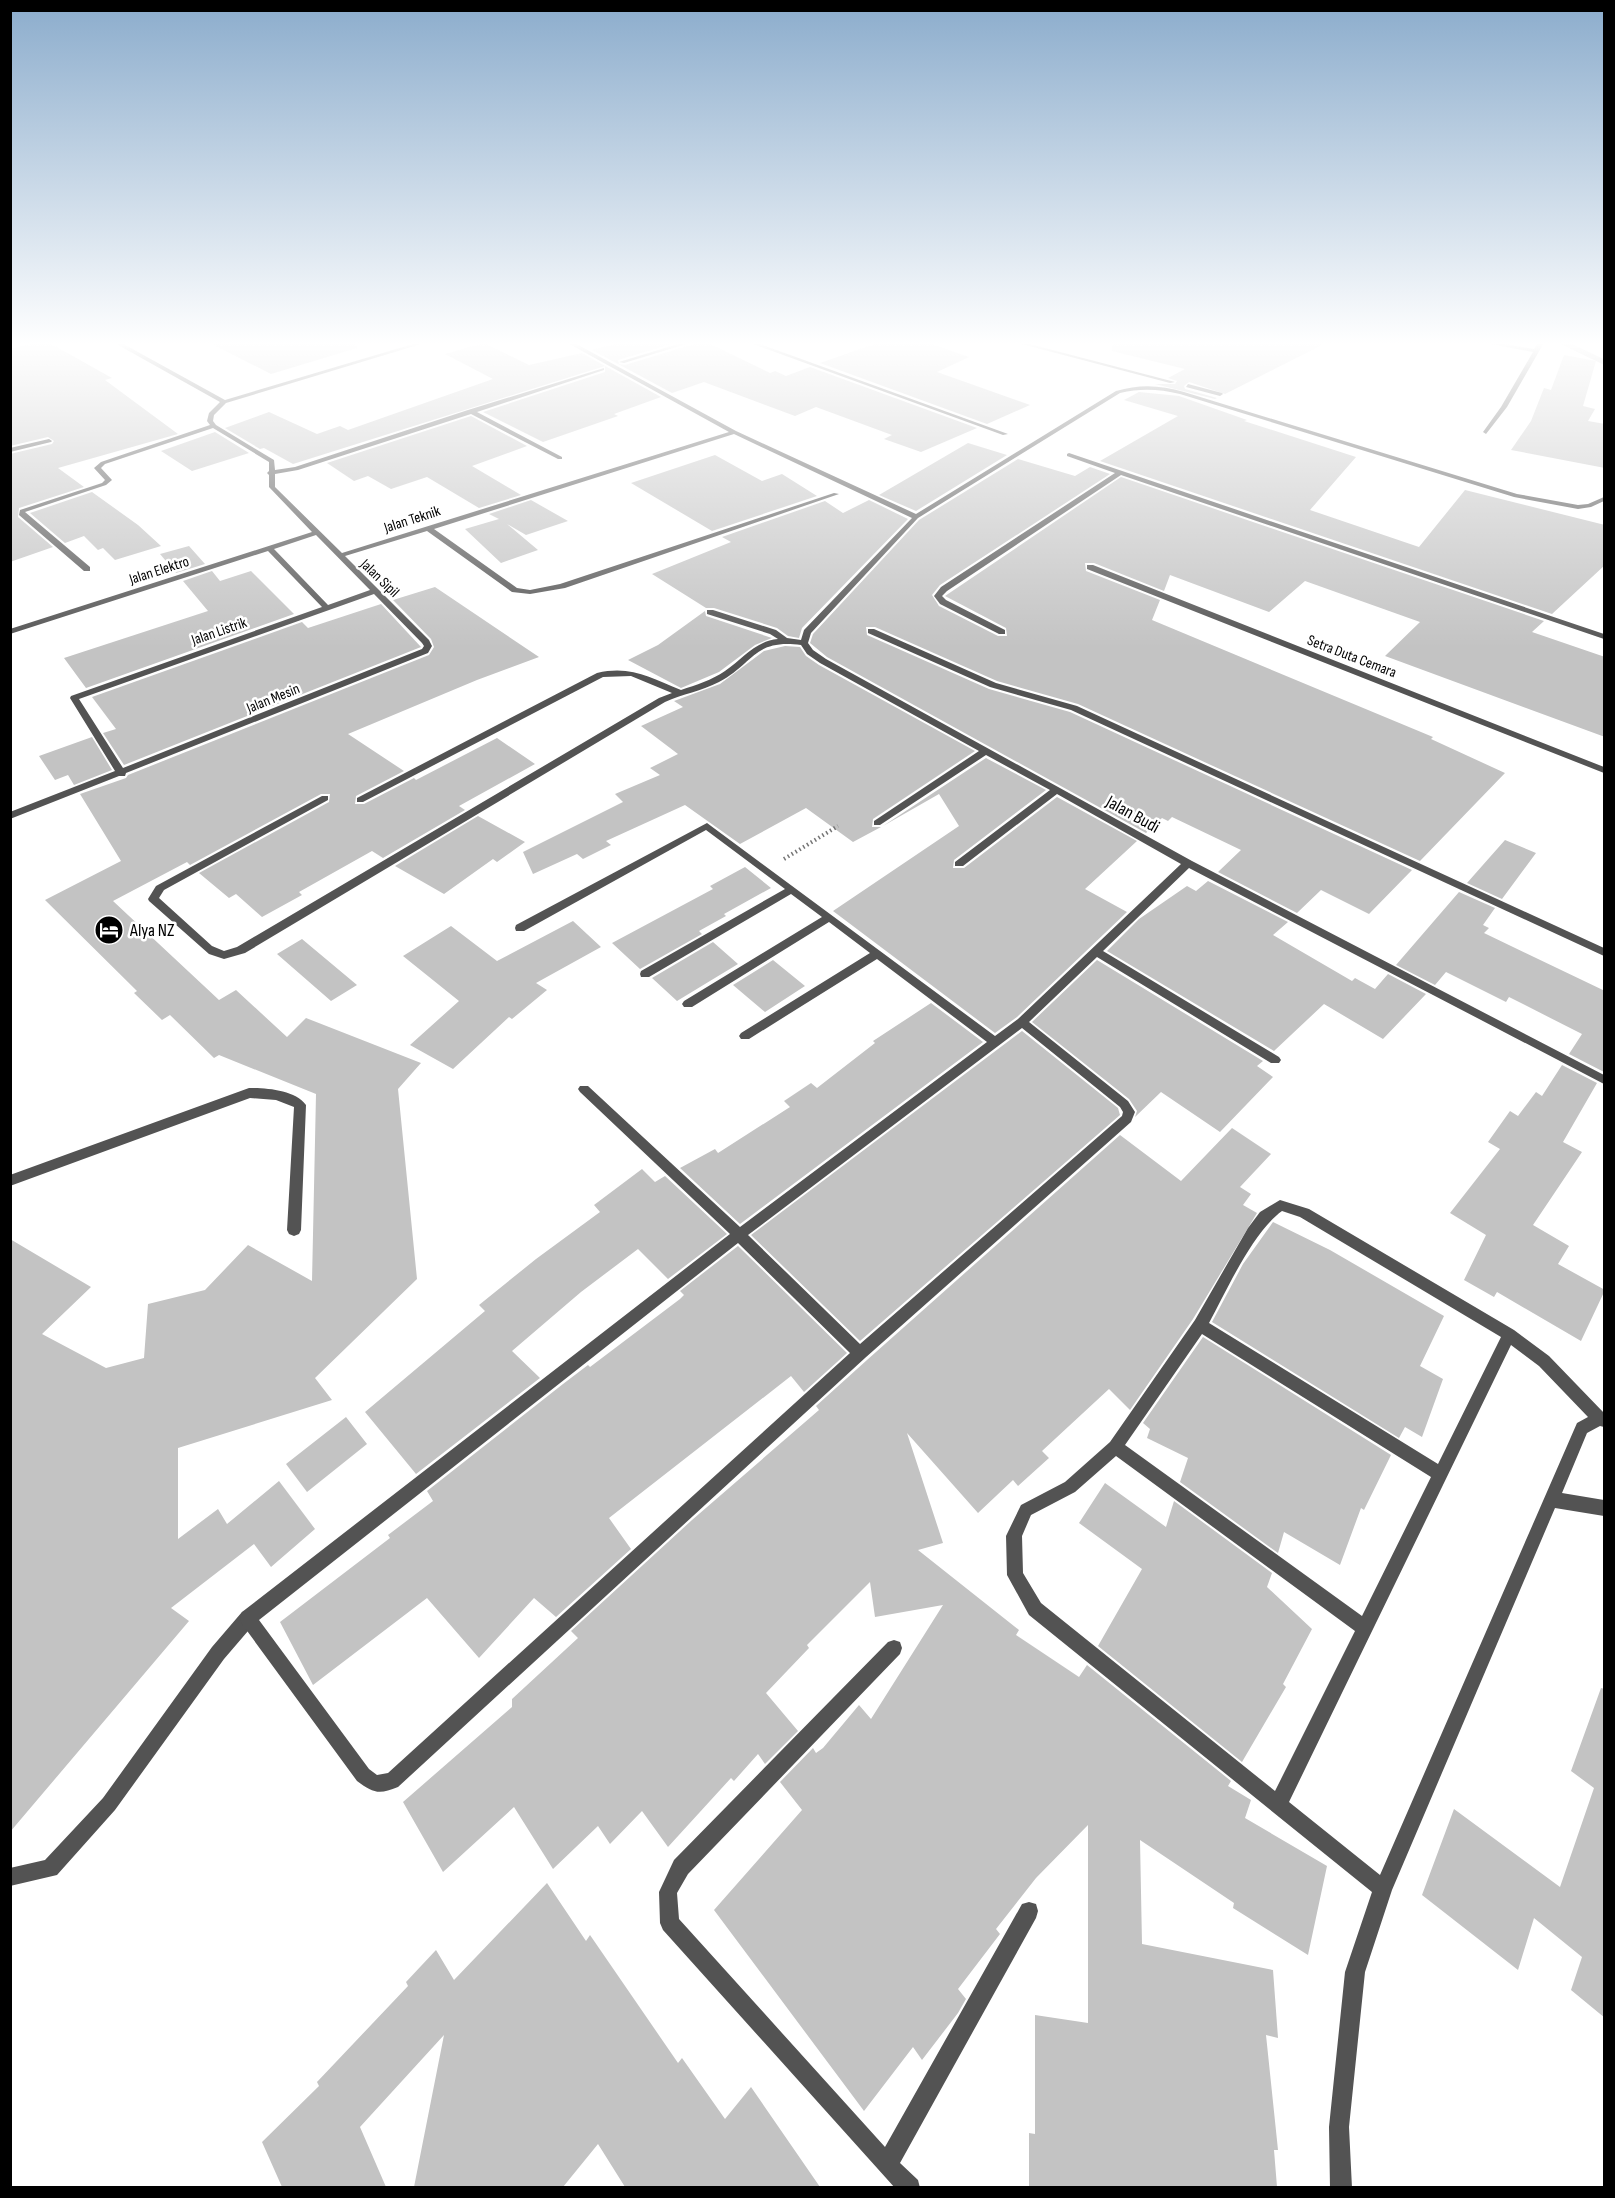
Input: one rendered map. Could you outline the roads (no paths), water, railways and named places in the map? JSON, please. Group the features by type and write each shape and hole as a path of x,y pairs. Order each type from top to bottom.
{"street":[{"path":"10,450 38,444"},
{"path":"87,569 21,514 22,511 104,484 109,480 97,468 103,463 161,444"},
{"name":"Jalan Sipil","path":"244,444 272,461 270,473 272,487 315,533 426,642"},
{"path":"270,473 296,469 372,444"},
{"path":"532,444 560,458"},
{"name":"Jalan Teknik","path":"339,556 697,444"},
{"path":"759,444 916,517"},
{"path":"325,798 160,888 153,899 217,955 227,956 241,950 678,692 717,680 762,645 774,639 804,644 807,632 916,517 1035,444"},
{"path":"1348,444 1516,496 1578,507 1589,506 1605,499"},
{"path":"1069,455 1605,637"},
{"path":"1002,632 943,602 938,596 944,589 1121,472"},
{"path":"428,528 509,587 530,592 562,586 836,494"},
{"name":"Jalan Elektro","path":"10,632 315,533"},
{"path":"268,548 326,607"},
{"name":"Setra Duta Cemara","path":"1090,567 1605,770"},
{"name":"Jalan Listrik","path":"122,774 74,699 374,591"},
{"path":"710,612 773,632 784,639"},
{"path":"871,631 993,685 1074,708 1605,952"},
{"name":"Jalan Mesin","path":"122,774 425,651 428,646 426,642"},
{"name":"Jalan Budi","path":"804,644 810,652 823,661 1188,863 1605,1080"},
{"path":"360,800 600,675 616,671 633,672 678,692"},
{"path":"877,823 986,751"},
{"path":"10,816 122,774"},
{"path":"959,864 1056,790"},
{"path":"520,928 706,826 994,1041"},
{"path":"10,1877 50,1868 65,1852 109,1804 218,1653 248,1618 740,1234 1022,1022 1188,863"},
{"path":"645,974 791,890"},
{"path":"688,1004 828,918"},
{"path":"1097,952 1275,1060"},
{"path":"745,1036 877,954"},
{"path":"248,1618 363,1775 375,1784 392,1781 860,1353 1127,1119 1129,1112 1124,1104 1022,1022"},
{"path":"584,1089 740,1234 860,1353"},
{"path":"10,1181 249,1093 267,1093 285,1097 300,1105 294,1230"},
{"path":"1341,2187 1340,2127 1355,1972 1383,1889 1582,1428 1602,1419 1544,1361 1509,1335 1304,1213 1280,1204 1265,1216 1253,1232 1200,1325 1115,1448 1070,1487 1026,1510 1014,1536 1015,1575 1035,1609 1042,1615 1279,1803 1383,1889"},
{"path":"1200,1325 1441,1474"},
{"path":"1279,1803 1509,1335"},
{"path":"1115,1448 1366,1629"},
{"path":"1550,1499 1605,1508"},
{"path":"894,1648 681,1867 668,1892 670,1923 887,2166 910,2187"},
{"path":"887,2166 1029,1911"}],"place":[{"name":"Alya NZ","path":"109,930"}]}
